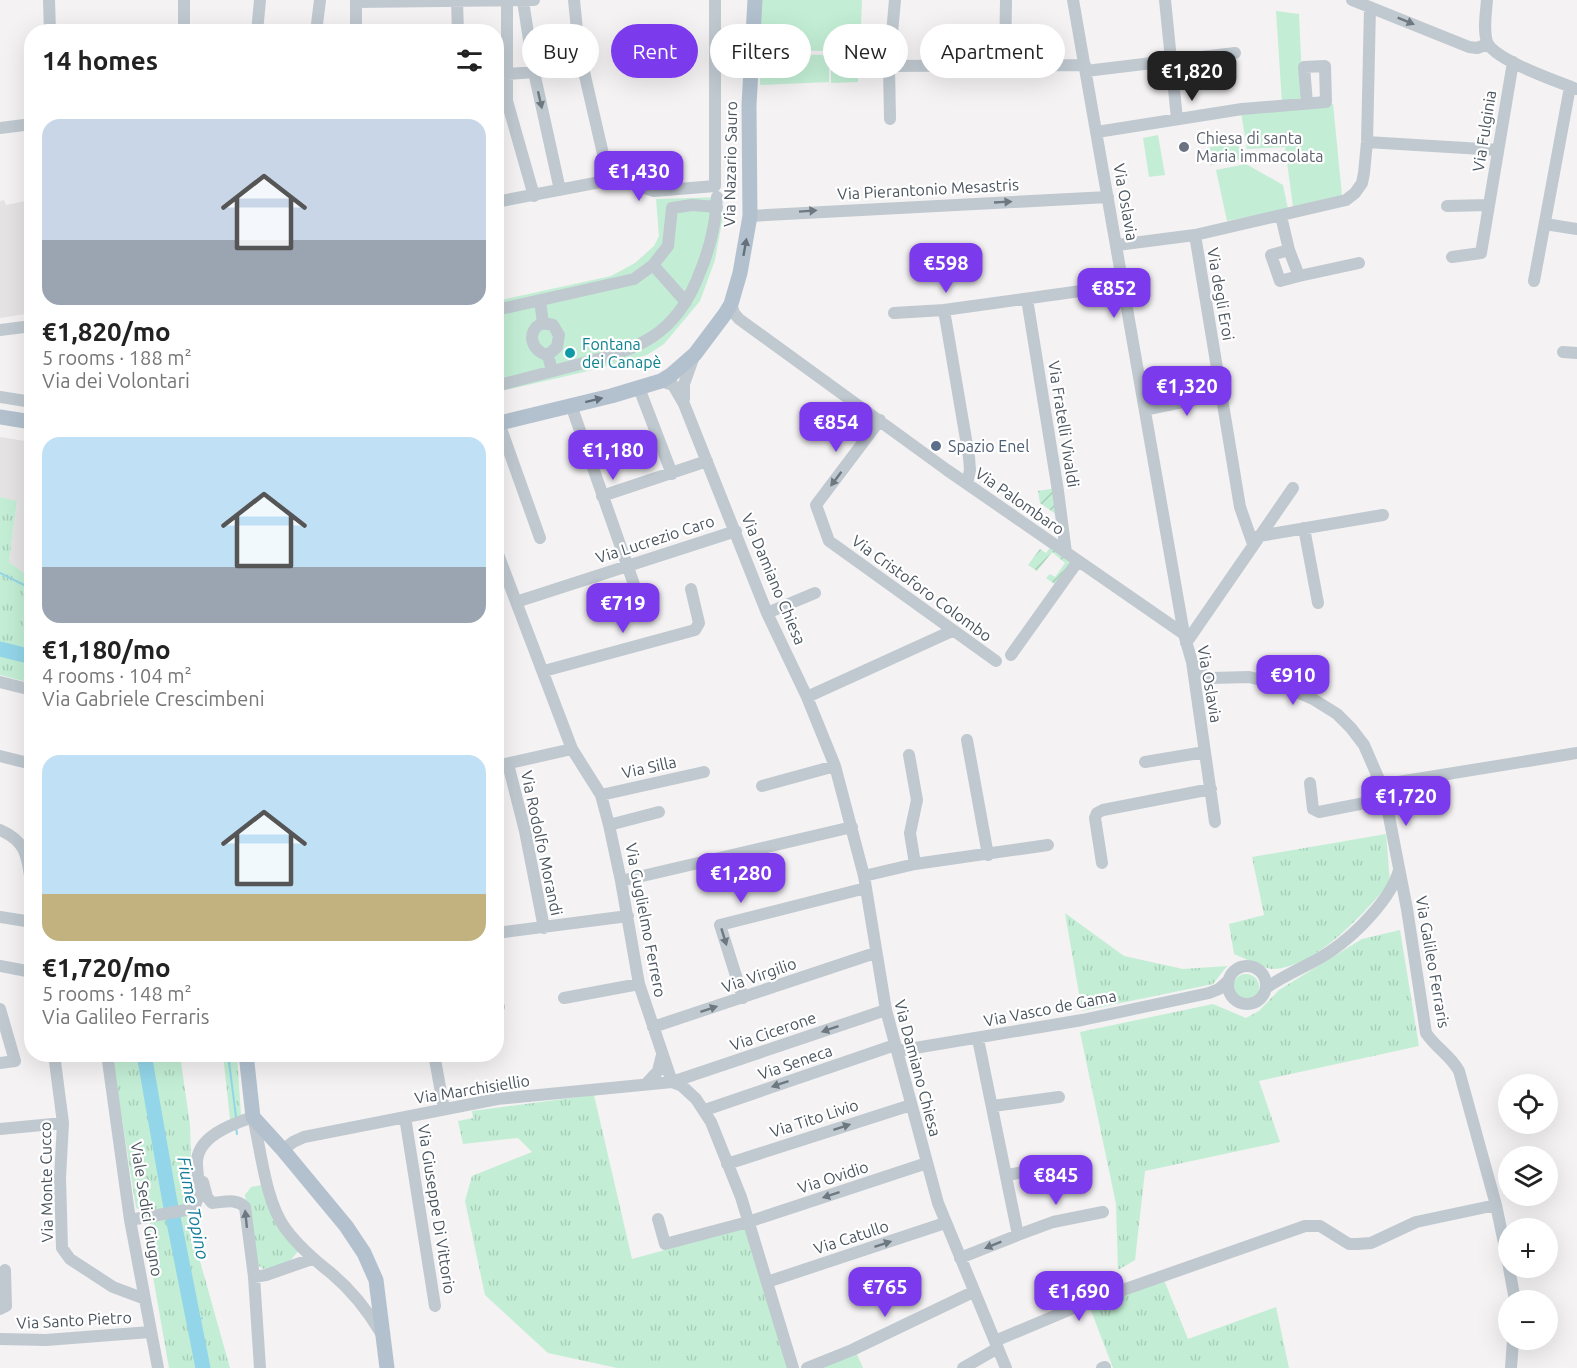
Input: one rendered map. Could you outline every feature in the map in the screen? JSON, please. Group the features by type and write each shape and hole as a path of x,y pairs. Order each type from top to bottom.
{"main road":[{"name":"Via Nazario Sauro","path":"504,422 661,381 695,354 721,321 731,304 740,273 750,216 749,105 755,0"},
{"path":"0,417 24,421"},
{"path":"0,427 24,431"},
{"path":"247,1062 253,1117 346,1226 364,1253 376,1280 387,1368"}],"street":[{"path":"49,0 50,24"},
{"path":"184,0 184,24"},
{"path":"258,24 260,0"},
{"path":"317,24 320,0"},
{"path":"356,24 356,1 476,0 528,1 530,24"},
{"path":"574,0 579,50 609,180"},
{"path":"504,384 620,354 635,348 665,328 695,287 705,259 716,196 715,0"},
{"path":"893,24 895,0"},
{"path":"1006,0 1006,24"},
{"name":"Via Oslavia","path":"1073,0 1185,638 1192,662 1215,822"},
{"path":"1165,0 1177,119"},
{"path":"1352,0 1469,47 1477,48 1488,44"},
{"path":"1487,0 1485,29 1491,50 1574,88 1534,281"},
{"path":"456,1 457,24"},
{"path":"504,38 507,1"},
{"name":"Via degli Eroi","path":"1117,246 1195,235 1281,216 1347,200 1355,193 1362,183 1367,142 1370,7"},
{"path":"1065,67 1171,62 1235,53"},
{"name":"Via Fulginia","path":"1452,257 1481,253 1513,62"},
{"path":"504,75 522,73"},
{"path":"535,78 560,190"},
{"path":"890,78 890,119"},
{"path":"1097,132 1177,119 1307,103"},
{"path":"504,107 534,196"},
{"path":"0,128 24,125"},
{"path":"1367,142 1498,150"},
{"path":"504,201 616,179 654,191 716,196"},
{"path":"504,308 634,279 653,266 668,246 672,208 692,205 716,196"},
{"name":"Via Pierantonio Mesastris","path":"750,216 1108,197"},
{"path":"1447,206 1489,205"},
{"path":"1281,216 1289,250 1299,276"},
{"path":"1545,224 1577,230"},
{"name":"Via degli Eroi","path":"1195,235 1240,507 1256,540"},
{"path":"1289,250 1271,255 1280,280 1359,263"},
{"path":"653,266 686,302"},
{"path":"894,313 944,310 1124,285"},
{"name":"Via Fratelli Vivaldi","path":"1027,299 1066,553"},
{"path":"540,301 543,324"},
{"name":"Via Palombaro","path":"731,304 739,319 954,475 1185,638"},
{"path":"944,310 969,457 970,470 967,484"},
{"path":"721,321 739,319"},
{"path":"543,324 553,325 559,335 557,347 548,355 537,351 532,345 533,330 543,324"},
{"path":"0,330 24,327"},
{"path":"1563,352 1577,353"},
{"name":"Via Damiano Chiesa","path":"684,404 684,384 695,354"},
{"path":"548,355 552,371"},
{"name":"Via Damiano Chiesa","path":"661,381 673,385 684,404 767,613 828,744 865,882 886,1010 927,1163 945,1223 1006,1368"},
{"path":"639,388 672,474"},
{"path":"1145,410 1222,394"},
{"path":"0,397 24,401"},
{"path":"571,405 637,593"},
{"name":"Via Cristoforo Colombo","path":"880,420 816,505 829,542 996,661"},
{"path":"504,439 540,538"},
{"path":"954,475 969,457"},
{"path":"602,496 708,461"},
{"path":"1185,638 1293,488"},
{"path":"1256,540 1304,528 1383,516"},
{"path":"1304,528 1318,603"},
{"name":"Via Lucrezio Caro","path":"516,602 736,531"},
{"path":"1011,655 1078,561"},
{"name":"Via Guglielmo Ferrero","path":"504,570 572,749 601,795 621,881 639,984 672,1082"},
{"path":"544,671 695,630 699,623 691,589"},
{"path":"767,613 815,593"},
{"path":"807,697 952,631"},
{"path":"1192,662 1200,672 1212,678 1249,678 1281,685 1313,699 1337,714 1351,728 1364,745 1384,791 1399,868 1397,896"},
{"path":"0,682 24,688"},
{"path":"967,740 988,855"},
{"path":"504,765 572,749"},
{"path":"1144,762 1205,752"},
{"path":"1310,783 1313,809 1319,812 1375,801 1392,783 1577,753"},
{"path":"909,755 917,800 910,833 915,864"},
{"path":"0,756 24,762"},
{"path":"762,786 835,766"},
{"name":"Via Rodolfo Morandi","path":"504,771 525,831 544,928"},
{"name":"Via Silla","path":"601,795 704,772"},
{"path":"1102,863 1095,818 1097,813 1211,789"},
{"name":"Via Guglielmo Ferrero","path":"609,825 659,812"},
{"path":"621,881 852,827"},
{"path":"0,830 19,841 24,849"},
{"path":"743,998 720,925 865,882 915,864 1048,845"},
{"name":"Via Vasco de Gama","path":"1209,993 1245,1004 1257,1002 1266,988 1331,951 1355,931 1380,904 1397,896"},
{"name":"Via Galileo Ferraris","path":"1397,896 1407,909 1426,1033 1433,1044 1453,1060 1459,1071 1499,1218"},
{"path":"504,932 628,916"},
{"path":"0,917 24,921"},
{"name":"Via Virgilio","path":"653,1027 875,953"},
{"name":"Via Vasco de Gama","path":"896,1048 978,1039 1209,993 1219,989 1228,981 1234,970 1246,965 1273,976 1289,974"},
{"path":"0,966 24,970"},
{"path":"1263,973 1267,983 1266,988"},
{"path":"1228,981 1229,991 1234,1000"},
{"path":"564,998 639,984"},
{"path":"0,1010 15,1061 0,1063"},
{"name":"Via Cicerone","path":"672,1082 886,1010"},
{"path":"978,1039 1018,1235"},
{"name":"Via Seneca","path":"705,1110 896,1048"},
{"path":"646,1084 658,1071 662,1055"},
{"name":"Via Monte Cucco","path":"55,1062 63,1123 60,1178 62,1248 70,1260 113,1287 145,1299"},
{"name":"Viale Sedici Giugno","path":"108,1062 130,1220 158,1368"},
{"path":"435,1062 444,1109"},
{"path":"672,1082 682,1086 705,1110 741,1197 793,1368"},
{"name":"Via Marchisiellio","path":"283,1150 303,1137 444,1109 497,1100 672,1082"},
{"path":"993,1106 1059,1097"},
{"name":"Via Tito Livio","path":"727,1164 911,1105"},
{"path":"130,1220 186,1210 195,1206 200,1190 197,1155 201,1148 217,1133 230,1125 253,1117 265,1176 283,1226 312,1259 353,1295 371,1316 384,1338"},
{"name":"Via Giuseppe Di Vittorio","path":"405,1117 435,1306"},
{"path":"0,1130 63,1123"},
{"path":"197,1155 207,1197 213,1203 240,1202 245,1207 254,1277 260,1368"},
{"path":"1007,1175 1080,1162"},
{"name":"Via Ovidio","path":"748,1222 927,1163"},
{"path":"963,1368 997,1345 1093,1300 1305,1226 1320,1226 1349,1245 1371,1243 1416,1222 1496,1205"},
{"path":"960,1258 1053,1222 1103,1212"},
{"path":"658,1219 665,1244 748,1222"},
{"name":"Via Catullo","path":"767,1282 945,1223"},
{"path":"254,1277 312,1259"},
{"name":"Via Santo Pietro","path":"0,1309 6,1306 5,1270"},
{"path":"807,1368 852,1350 974,1292"},
{"name":"Via Santo Pietro","path":"0,1339 46,1340 150,1332"},
{"path":"1511,1368 1512,1350"}],"shaded area":[{"path":"4,200 6,205 24,201 24,314 0,318 0,201"},
{"path":"0,437 24,441 24,573 9,562 17,502 0,497"}],"green space":[{"path":"760,0 862,0 861,24 823,24 823,51 811,51 811,24 759,24"},
{"path":"1276,11 1299,14 1303,101 1282,103"},
{"path":"811,55 823,55 823,78 829,78 829,82 760,85 760,78 811,78"},
{"path":"831,78 858,78 858,82 831,83"},
{"path":"1333,104 1342,195 1293,207 1285,147 1247,149 1241,113"},
{"path":"1158,135 1165,175 1149,177 1143,138"},
{"path":"1238,141 1242,159 1210,165 1207,148"},
{"path":"1246,164 1283,185 1288,209 1227,221 1216,170"},
{"path":"721,197 721,210 724,211 715,260 700,301 664,344 647,355 504,390 504,299 611,276 635,263 654,246 659,236 656,199"},
{"path":"1056,488 1060,517 1040,503 1038,491"},
{"path":"0,497 17,501 9,562 24,573 24,681 0,675"},
{"path":"1052,545 1076,562 1059,587 1046,578 1050,574 1055,577 1065,563 1052,552 1037,571 1028,565 1040,549 1046,553"},
{"path":"1386,834 1390,882 1354,922 1322,949 1289,966 1273,969 1234,954 1229,924 1264,915 1252,857"},
{"path":"1065,913 1124,956 1183,969 1227,966 1213,984 1082,1011"},
{"path":"1400,930 1419,1046 1259,1081 1280,1142 1145,1171 1135,1260 1118,1270 1116,1204 1080,1032 1213,1004 1246,1018 1259,1011 1279,990 1362,939"},
{"path":"1246,974 1255,978 1259,987 1255,996 1246,1000 1237,996 1233,987 1237,978"},
{"path":"113,1062 181,1062 190,1125 194,1196 186,1203 187,1215 230,1368 169,1368 145,1231 152,1220 149,1214 136,1208"},
{"path":"224,1062 237,1062 241,1115 238,1119 230,1119"},
{"path":"594,1095 632,1259 745,1228 790,1368 617,1368 548,1353 485,1295 465,1201 472,1176 532,1152 518,1138 463,1144 458,1121 473,1118 472,1111"},
{"path":"266,1184 299,1250 290,1261 267,1271 254,1263 245,1195 251,1187"},
{"path":"1164,1280 1188,1339 1276,1307 1289,1368 1113,1368 1090,1308"},
{"path":"855,1350 863,1368 807,1368"}],"waterway":[{"path":"0,573 24,585"},
{"name":"Fiume Topino","path":"0,649 24,655"},
{"name":"Fiume Topino","path":"145,1062 203,1368"},
{"path":"229,1062 236,1117"},
{"path":"236,1127 237,1134"},
{"path":"194,1324 202,1318"}],"place":[{"name":"Chiesa di santa Maria immacolata","path":"1184,147"},
{"name":"Fontana dei Canapè","path":"570,353"},
{"name":"Spazio Enel","path":"936,446"}]}
